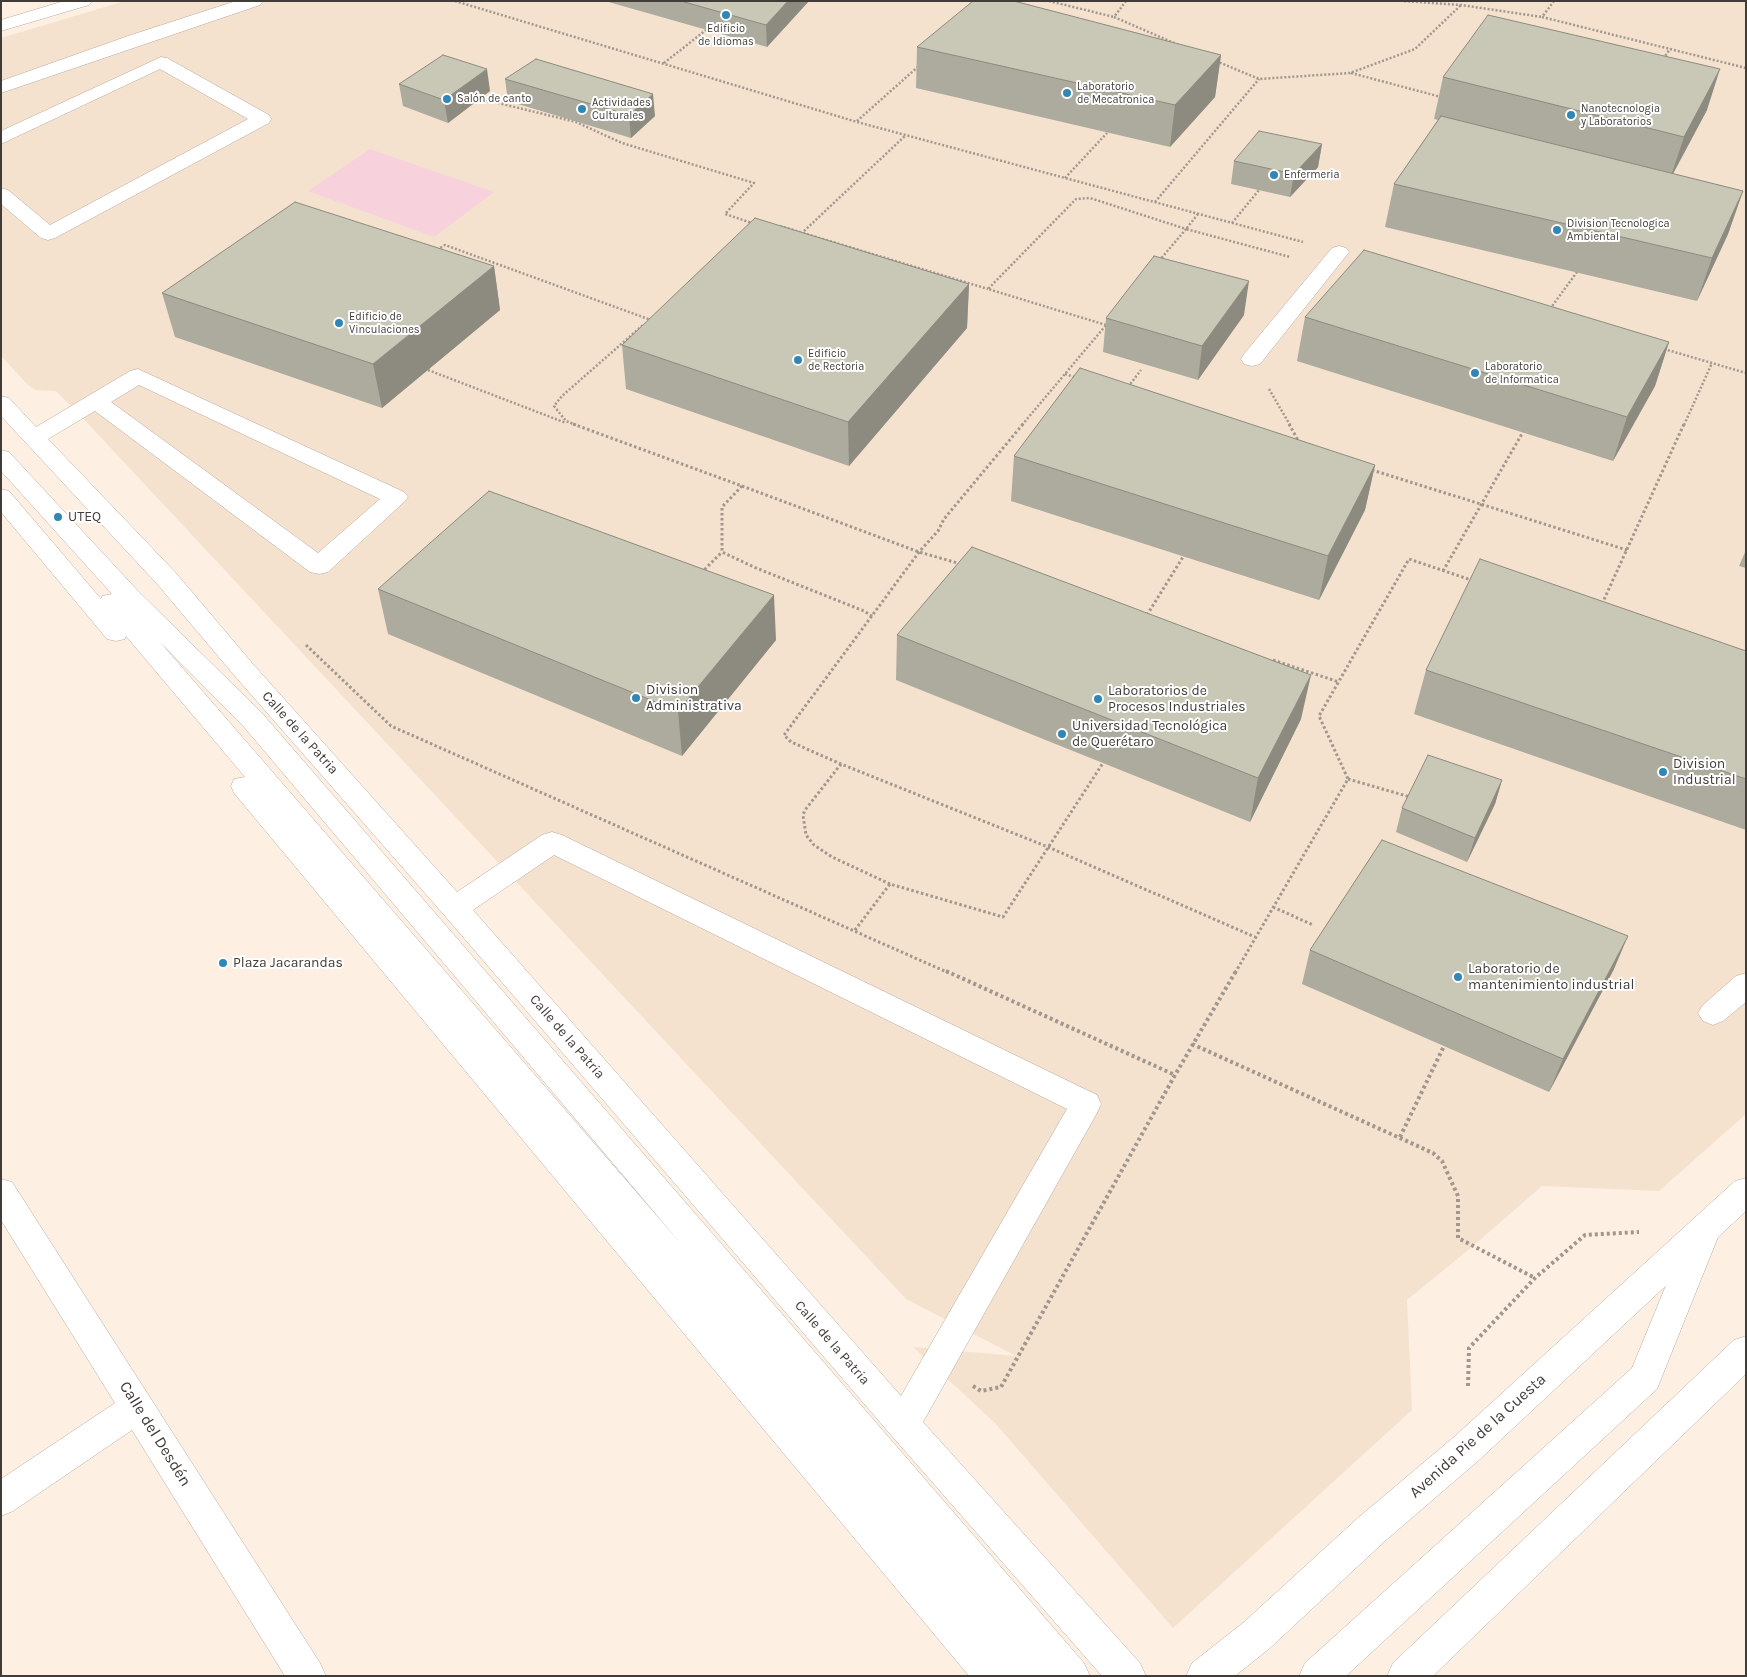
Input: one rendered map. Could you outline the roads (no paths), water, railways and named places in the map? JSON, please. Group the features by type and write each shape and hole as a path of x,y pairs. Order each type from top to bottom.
{"street":[{"path":"1,26 83,1"},
{"path":"1,87 254,1"},
{"path":"1,138 161,62 262,119 48,234 1,194"},
{"path":"1252,359 1339,252"},
{"path":"34,438 96,401 138,376 396,497 319,566 96,401"},
{"name":"Calle de la Patria","path":"1,403 167,579 243,669 455,908 903,1424 1127,1676"},
{"path":"1,457 129,597 253,720 1072,1676"},
{"path":"1,480 113,604 1031,1676"},
{"path":"1,496 993,1676"},
{"path":"455,908 552,842 1086,1104 903,1424"},
{"path":"1713,1013 1746,984"},
{"name":"Avenida Pie de la Cuesta","path":"1205,1676 1257,1636 1372,1529 1466,1449 1746,1191"},
{"name":"Calle del Desdén","path":"1,1192 307,1676"},
{"path":"1318,1676 1645,1378 1706,1227"},
{"path":"1406,1676 1746,1351"},
{"path":"1,1499 138,1407"}],"place":[{"name":"Edificio de Idiomas","path":"726,15"},
{"name":"Laboratorio de Mecatronica","path":"1067,93"},
{"name":"Salón de canto","path":"447,99"},
{"name":"Actividades Culturales","path":"582,109"},
{"name":"Nanotecnologia y Laboratorios","path":"1571,115"},
{"name":"Enfermeria","path":"1274,175"},
{"name":"Division Tecnologica Ambiental","path":"1557,230"},
{"name":"Edificio de Vinculaciones","path":"339,323"},
{"name":"Edificio de Rectoria","path":"798,360"},
{"name":"Laboratorio de Informatica","path":"1475,373"},
{"name":"UTEQ","path":"58,517"},
{"name":"Division Administrativa","path":"636,698"},
{"name":"Laboratorios de Procesos Industriales","path":"1098,699"},
{"name":"Universidad Tecnológica de Querétaro","path":"1062,734"},
{"name":"Division Industrial","path":"1663,772"},
{"name":"Plaza Jacarandas","path":"223,963"},
{"name":"Laboratorio de mantenimiento industrial","path":"1458,977"}]}
